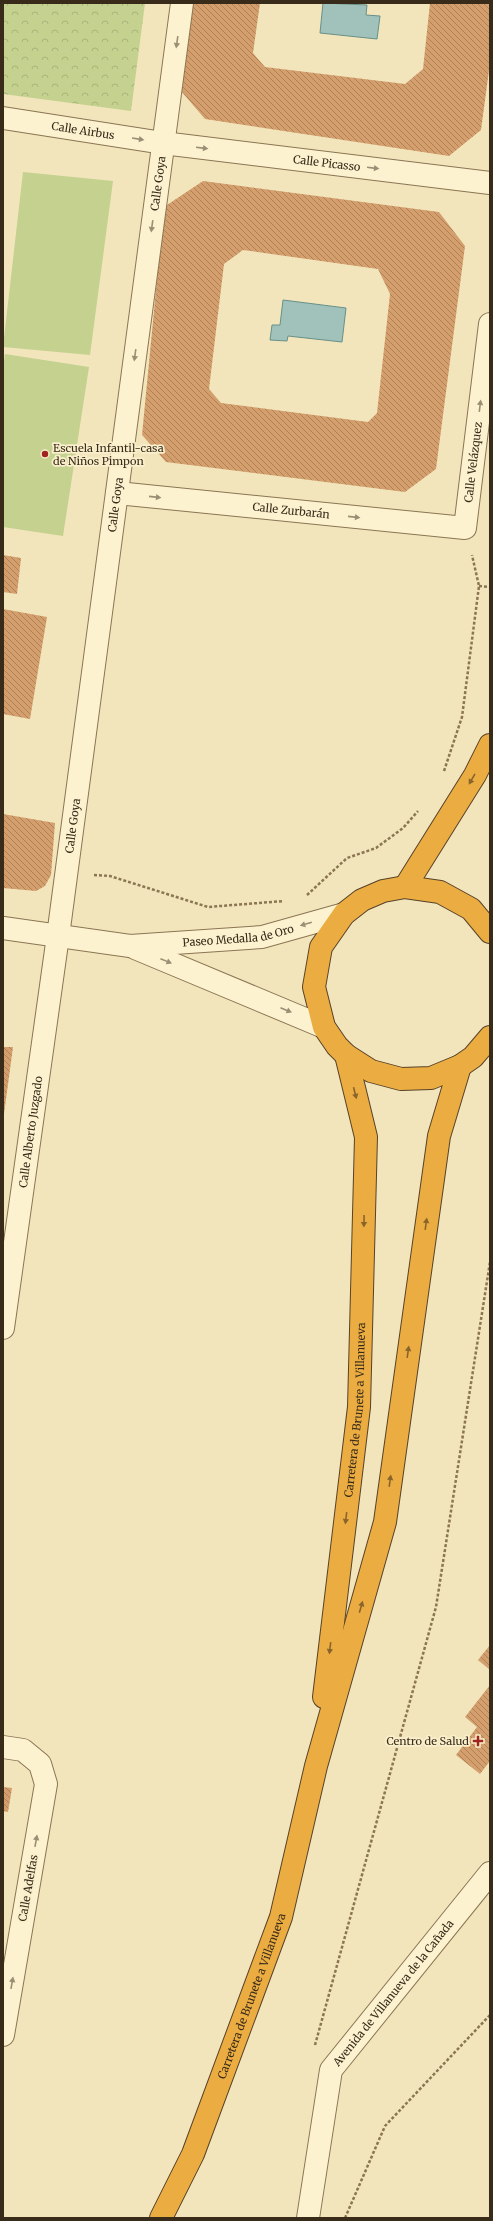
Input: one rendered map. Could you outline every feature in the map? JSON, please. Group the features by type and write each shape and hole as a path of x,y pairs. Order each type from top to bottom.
{"highway":[{"path":"405,887 475,775 490,745"},
{"path":"490,932 471,909 440,892 405,887 383,891 362,900 344,914 321,947 314,987 324,1027 346,1055 372,1071 401,1079 431,1078 460,1066 473,1057 490,1037"},
{"name":"Carretera de Brunete a Villanueva","path":"316,1766 359,1407 366,1137 346,1055"},
{"name":"Carretera de Brunete a Villanueva","path":"160,2218 194,2154 282,1917 316,1766 385,1522 439,1136 460,1066"}],"street":[{"name":"Calle Goya","path":"58,936 182,3"},
{"name":"Calle Airbus","path":"3,118 163,143"},
{"name":"Calle Picasso","path":"163,143 490,183"},
{"name":"Calle Velázquez","path":"465,528 490,324"},
{"name":"Calle Zurbarán","path":"117,493 465,528"},
{"name":"Paseo Medalla de Oro","path":"3,928 130,946 262,937 344,914"},
{"name":"Calle Alberto Juzgado","path":"3,1328 58,936"},
{"name":"Paseo Medalla de Oro","path":"130,946 324,1027"},
{"name":"Calle Adelfas","path":"3,2032 46,1784 40,1764 13,1749"},
{"name":"Avenida de Villanueva de la Cañada","path":"308,2218 331,2070 490,1873"}],"path":[{"path":"442,775 462,717 479,586 465,528"},
{"path":"479,586 490,587"},
{"path":"303,899 347,858 376,848 403,828 423,806"},
{"path":"66,872 110,876 208,907 287,900"},
{"path":"314,2048 436,1607 490,1262"},
{"path":"345,2218 385,2126 490,2015"}],"green space":[{"path":"3,3 145,3 131,111 3,94"},
{"path":"23,172 113,181 90,355 3,347"},
{"path":"5,354 89,367 63,536 3,527 3,370"}],"water":[{"path":"323,3 367,5 366,15 380,16 377,39 320,33"},
{"path":"283,300 346,308 342,342 288,336 287,341 270,340 272,325 280,325"}],"building":[{"path":"193,3 260,3 253,53 265,67 405,84 423,69 430,3 490,3 490,63 481,130 449,156 205,119 181,91"},
{"path":"203,181 439,212 465,246 436,469 405,492 166,462 142,435 164,207","holes":["243,250 378,269 390,294 377,413 368,422 221,403 209,389 224,264"]},
{"path":"3,555 21,558 17,594 3,592"},
{"path":"3,609 47,617 30,719 3,714"},
{"path":"3,814 55,823 51,875 45,886 36,891 3,888"},
{"path":"3,1047 13,1047 4,1114 3,1114"},
{"path":"490,1645 490,1670 478,1660"},
{"name":"Centro de Salud","path":"490,1685 490,1761 480,1774 456,1755 477,1727 465,1717"},
{"path":"3,1787 12,1788 8,1812 3,1811"}],"place":[{"name":"Escuela Infantil-casa de Niños Pimpon","path":"45,454"},
{"name":"Centro de Salud","path":"478,1741"}]}
